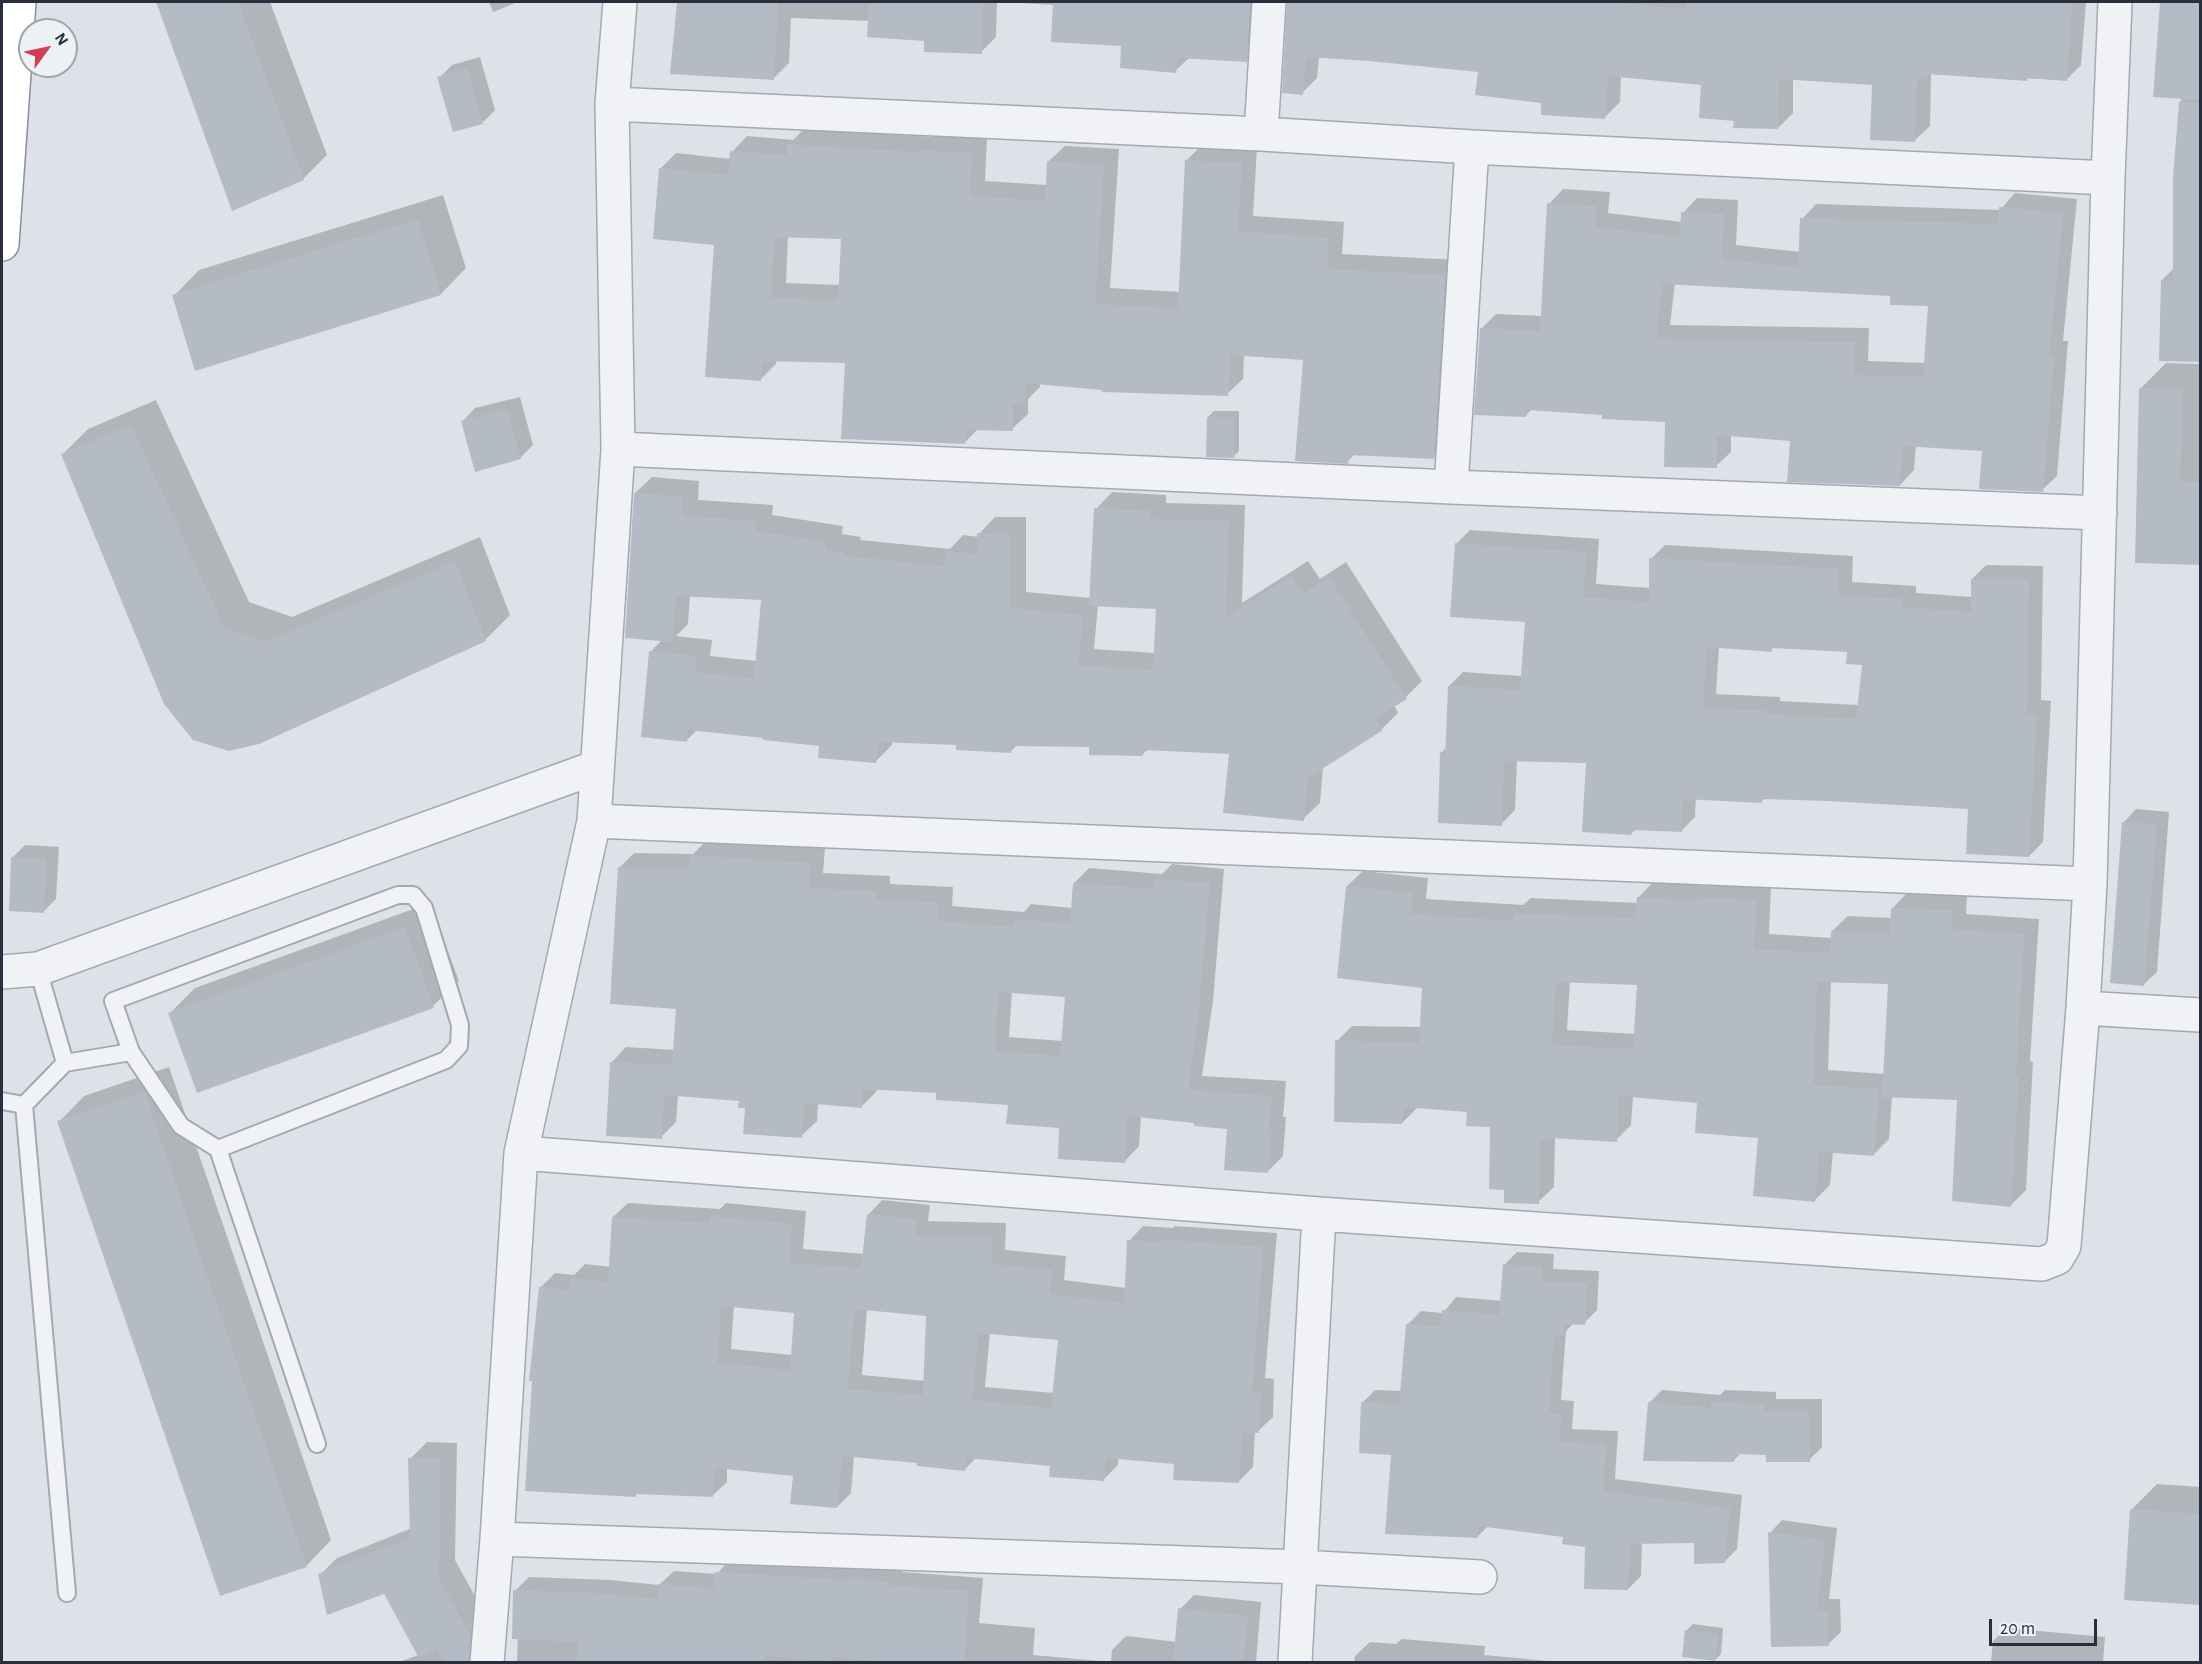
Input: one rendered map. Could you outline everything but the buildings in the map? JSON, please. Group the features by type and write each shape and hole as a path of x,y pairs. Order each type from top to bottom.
{"highway":[{"path":"2,244 19,2"}],"street":[{"path":"487,1662 521,1153 594,821 618,449 612,104 620,2"},
{"path":"1261,134 1269,2"},
{"path":"521,1153 1319,1214 2042,1264 2057,1258 2064,1246 2083,1008 2090,884 2108,178 2115,2"},
{"path":"612,104 1261,134 1472,147 2108,178"},
{"path":"1451,487 1472,147"},
{"path":"618,449 1451,487 2100,513"},
{"path":"2,972 39,969 597,767"},
{"path":"594,821 2090,884"},
{"path":"2083,1008 2200,1015"},
{"path":"1295,1662 1319,1214"},
{"path":"497,1539 1300,1567 1480,1577"}],"lane":[{"path":"218,1149 446,1060 459,1046 460,1024 457,1014 424,908 413,895 398,895 113,1001 131,1052 180,1126 218,1149 317,1444"},
{"path":"39,969 65,1063"},
{"path":"68,1593 24,1105 65,1063 131,1052"},
{"path":"2,1101 24,1105"}]}
